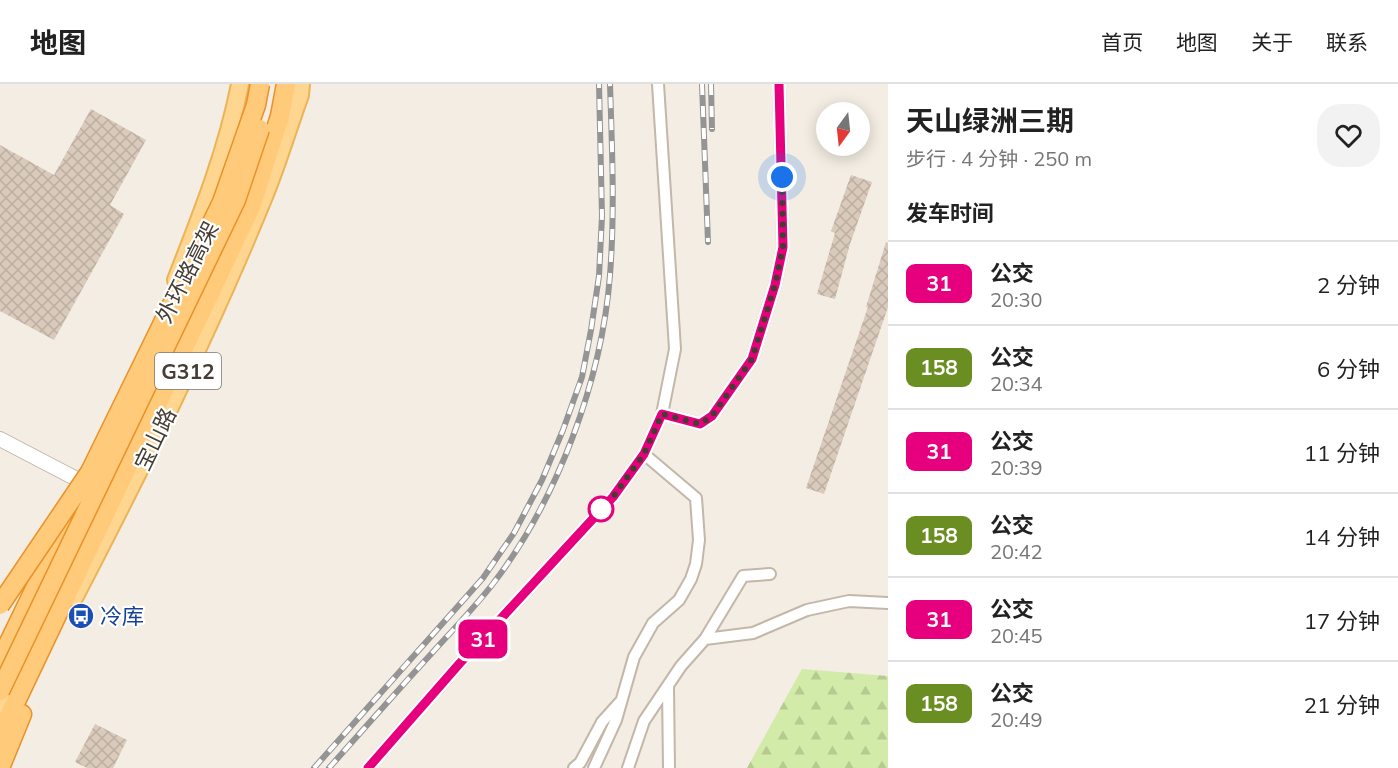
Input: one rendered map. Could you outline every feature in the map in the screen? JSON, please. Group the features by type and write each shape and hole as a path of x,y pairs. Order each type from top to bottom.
{"highway":[{"name":"外环路高架","path":"0,591 75,477 209,208 248,84"},
{"name":"外环路高架","path":"0,605 90,472 222,202 256,105 260,84"},
{"path":"0,691 236,201 260,129 266,84"},
{"path":"0,735 251,207 280,116 286,84"},
{"path":"0,661 42,574 92,487"},
{"path":"1,762 50,646"}],"main road":[{"name":"宝山路","path":"0,709 38,625 207,200 237,102 240,84"},
{"name":"宝山路","path":"50,646 155,441 199,348 266,192 300,95 301,84"}],"street":[{"path":"368,768 460,663 613,497 644,454 662,414 675,350 658,84"},
{"path":"662,414 700,424 712,416 752,359 775,285 783,247 779,84"},
{"path":"0,439 92,487"},
{"path":"594,768 623,699 634,657 653,622 679,600 691,579 696,564 699,540 696,498 644,454"},
{"path":"628,768 644,721 681,666 705,639 743,576 770,573"},
{"path":"705,639 753,633 807,610 849,601 888,603"},
{"path":"668,686 669,768"},
{"path":"574,768 580,763 602,722 623,699"}],"green space":[{"path":"802,669 888,676 888,768 747,768"}],"building":[{"path":"91,109 146,140 110,205 124,214 54,340 0,311 0,145 54,175"},
{"path":"851,175 872,182 850,244 835,299 817,294 835,233 831,231"},
{"path":"886,242 888,243 888,307 824,494 806,488 868,307 866,307"},
{"path":"95,724 127,740 113,768 87,768 75,762"}],"railway":[{"path":"314,768 483,578 514,533 542,480 563,430 582,377 599,276 602,216 599,84"},
{"path":"329,768 492,585 537,516 556,478 586,397 605,315 612,251 610,84"},
{"path":"702,84 708,242"},
{"path":"711,84 712,129"}],"bus line":[{"name":"31","path":"368,768 460,663 613,497 644,454 662,414 700,424 712,416 752,359 775,285 783,247 779,84"}],"place":[{"name":"冷库","path":"81,616"}],"route":[{"path":"601,509 597,514 613,497 644,454 662,414 700,424 712,416 752,359 775,285 783,247 782,177"}]}
